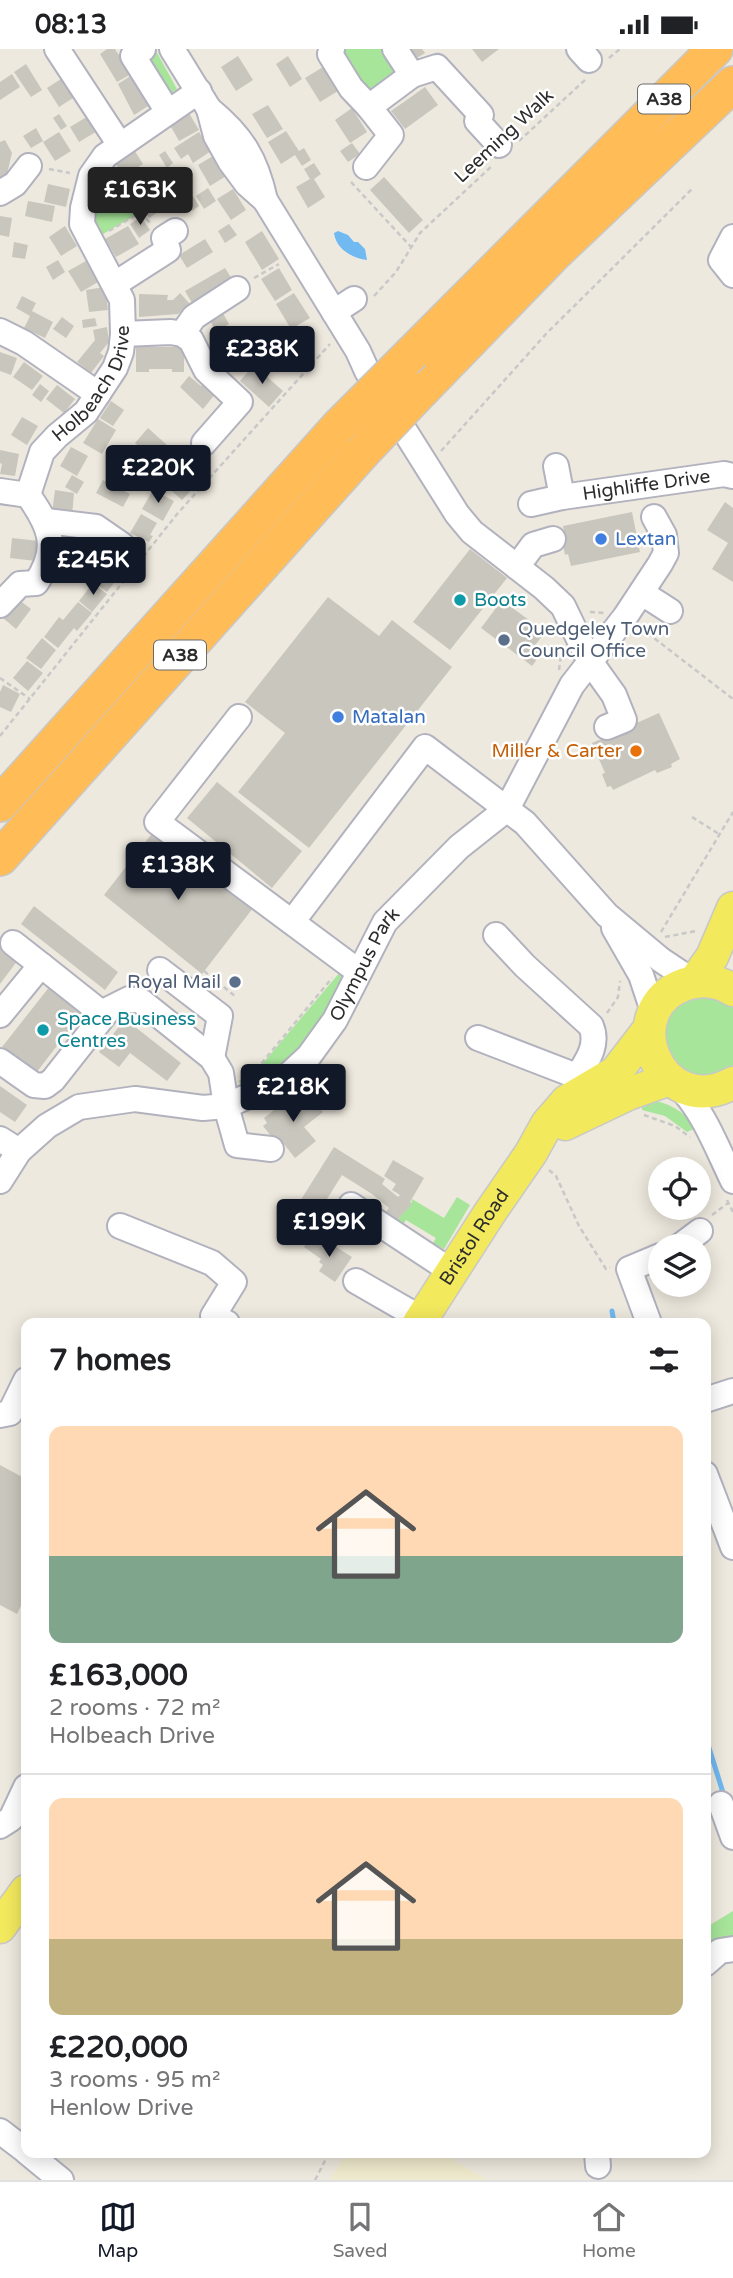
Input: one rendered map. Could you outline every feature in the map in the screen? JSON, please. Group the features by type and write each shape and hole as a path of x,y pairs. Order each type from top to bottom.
{"highway":[{"name":"A38","path":"0,804 339,426 715,49"},
{"name":"A38","path":"0,858 362,453 554,254 733,84"}],"main road":[{"path":"694,982 712,957 733,908"},
{"path":"694,982 713,982 733,990"},
{"name":"Bristol Road","path":"536,1158 547,1124 593,1066 616,1072 669,993 694,982"},
{"path":"651,1021 653,1057 673,1081 689,1089 703,1091 733,1083"},
{"name":"Bristol Road","path":"423,1318 452,1271 536,1158 570,1119 628,1094 673,1081"},
{"path":"0,1927 21,1898"}],"street":[{"path":"57,49 105,159 168,112 204,100"},
{"path":"143,49 133,56 168,112"},
{"path":"172,49 204,100 238,135 259,173 265,200 297,252 350,315 358,351 367,372 464,523 544,588 563,607 589,660 614,695 624,720 607,727"},
{"path":"332,49 330,54 351,88 391,135 366,167"},
{"path":"395,49 412,75"},
{"path":"369,107 412,75 437,67 481,115 477,121 505,150"},
{"name":"Holbeach Drive","path":"28,495 41,452 86,412 115,368 121,352 122,300 82,224 83,208 105,159"},
{"path":"0,193 15,184 29,166"},
{"path":"115,284 168,250 164,238 174,231"},
{"path":"722,266 733,237"},
{"path":"167,338 237,289"},
{"path":"0,331 24,343 98,394"},
{"path":"123,334 191,340 206,370 240,402 204,443"},
{"name":"Highliffe Drive","path":"556,466 562,497"},
{"name":"Highliffe Drive","path":"531,504 562,497 724,474 733,476"},
{"path":"0,491 28,495 46,521 50,540 46,569 36,583 20,585 0,605"},
{"name":"Olympus Park","path":"0,1181 9,1145 79,1107 135,1099 203,1108 226,1106 282,1081 309,1056 335,1020 352,967 385,922 459,847 507,809 572,685 589,660 609,639 666,553 664,535 654,517"},
{"path":"46,521 96,527 122,545"},
{"path":"517,567 533,545 553,539"},
{"path":"644,589 670,611"},
{"path":"239,717 158,822 352,967"},
{"path":"292,922 425,747 507,809 541,839 639,953 694,982"},
{"path":"478,1038 593,1066 591,1026 525,966 496,935"},
{"path":"13,943 104,1015"},
{"path":"639,953 651,1021"},
{"path":"0,1015 41,965"},
{"path":"160,970 220,1016 212,1058"},
{"path":"0,1061 34,1085 45,1086 53,1080 104,1015 116,1004 129,999 141,1001 212,1058 221,1073 226,1106 237,1145 271,1149"},
{"path":"673,1081 695,1105 708,1126 733,1181"},
{"path":"351,1205 452,1271"},
{"path":"120,1226 212,1263 234,1282 220,1318"},
{"path":"696,1234 700,1231"},
{"path":"647,1318 629,1269 648,1261"},
{"path":"356,1281 416,1318"},
{"path":"711,1398 733,1391"},
{"path":"12,1417 21,1393"},
{"path":"711,1501 733,1547"},
{"path":"13,1825 21,1802"},
{"path":"720,1804 733,1837"},
{"path":"711,1959 720,1951 733,1949"},
{"path":"0,2131 21,2147"},
{"path":"34,2158 61,2180"}],"path":[{"name":"Leeming Walk","path":"0,736 178,513 323,351 350,315 396,272 420,233 590,62 620,49"},
{"path":"29,166 105,159 141,212 91,241"},
{"path":"366,167 351,182 411,248"},
{"path":"423,460 692,188"},
{"path":"237,289 297,252"},
{"path":"0,678 30,699"},
{"path":"593,1066 618,997 621,974 639,953 658,938 733,812"},
{"path":"692,817 720,834"},
{"path":"222,1081 252,1074 352,967"},
{"path":"204,971 236,996"},
{"path":"644,1115 675,1126 689,1138 708,1126"},
{"path":"536,1158 556,1176 579,1226 606,1269 613,1266"},
{"path":"315,2180 326,2158"}],"shaded area":[{"path":"343,2158 450,2158 488,2180 330,2180"}],"green space":[{"path":"150,49 155,49 177,89 161,100 135,59"},
{"path":"339,49 389,49 405,73 388,89 366,92"},
{"path":"105,156 141,212 91,241 83,208"},
{"path":"341,971 349,984 293,1066 245,1086 238,1081 252,1076"},
{"path":"703,993 733,1004 733,1068 704,1080 675,1069 660,1032 674,1004"},
{"path":"642,1100 658,1101 672,1107 696,1128 687,1132 665,1116 642,1110"},
{"path":"457,1197 470,1205 444,1249 433,1243 436,1238 406,1220 403,1225 396,1221 411,1204 412,1199 444,1218"},
{"path":"733,1911 733,1937 711,1950 711,1924"}],"water":[{"path":"338,231 348,235 365,249 367,260 350,255 341,248 335,239 334,233"}],"building":[{"path":"107,49 115,49 131,74 117,82 100,54"},
{"path":"402,49 422,49 425,53 410,62"},
{"path":"472,49 499,49 482,62"},
{"path":"238,56 253,80 236,91 221,67"},
{"path":"288,56 302,79 290,87 276,64"},
{"path":"26,64 42,90 31,97 14,72"},
{"path":"323,67 338,91 320,102 305,78"},
{"path":"12,74 20,87 0,100 0,82"},
{"path":"132,75 153,103 134,115 118,84"},
{"path":"61,79 73,98 59,107 47,88"},
{"path":"425,87 438,105 405,129 391,111"},
{"path":"268,105 283,129 267,138 252,114"},
{"path":"352,108 367,132 350,143 335,120"},
{"path":"189,113 199,130 179,141 170,125"},
{"path":"59,114 67,126 61,130 53,118"},
{"path":"90,115 99,130 79,142 70,127"},
{"path":"36,128 43,141 31,148 23,136"},
{"path":"286,131 299,151 304,148 311,160 302,166 295,155 281,164 268,142"},
{"path":"59,132 71,151 55,161 43,142"},
{"path":"199,132 211,151 193,163 188,154 181,159 174,148"},
{"path":"5,140 12,153 6,178 0,182 0,142"},
{"path":"352,143 360,154 348,162 340,151"},
{"path":"133,148 143,164 124,176 114,161"},
{"path":"165,151 173,163 167,168 159,155"},
{"path":"213,156 226,176 210,186 198,165"},
{"path":"314,163 321,174 314,179 325,197 308,208 296,187 310,179 304,169"},
{"path":"142,168 156,191 140,201 125,179"},
{"path":"384,177 423,220 409,233 370,190"},
{"path":"48,184 70,189 66,207 44,202"},
{"path":"173,184 181,197 149,218 140,204"},
{"path":"208,188 216,201 204,209 196,196"},
{"path":"233,189 246,210 231,220 217,199"},
{"path":"193,196 199,206 192,211 186,201"},
{"path":"28,201 55,206 52,222 25,216"},
{"path":"0,216 12,218 9,237 0,235"},
{"path":"141,217 150,230 139,238 130,224"},
{"path":"229,224 237,235 225,243 218,231"},
{"path":"65,226 77,246 61,256 49,237"},
{"path":"128,226 139,244 116,257 105,239"},
{"path":"262,231 279,259 262,270 245,242"},
{"path":"205,239 213,252 187,268 179,255"},
{"path":"14,242 28,245 25,259 12,257"},
{"path":"58,260 65,272 53,280 46,267"},
{"path":"86,261 98,282 81,292 68,271"},
{"path":"225,268 232,279 192,303 185,291"},
{"path":"279,268 292,290 275,301 261,279"},
{"path":"105,287 108,310 89,312 86,290"},
{"path":"180,293 190,304 178,314 139,317 139,294 168,295 167,300 173,300"},
{"path":"294,293 310,318 291,329 276,304"},
{"path":"22,296 36,303 32,311 53,322 45,338 24,328 30,316 16,308"},
{"path":"219,306 229,324 216,332 206,313"},
{"path":"62,317 74,326 66,338 53,329"},
{"path":"95,318 97,326 83,328 82,320"},
{"path":"107,327 109,342 100,353 104,356 91,373 77,362 95,340 93,330"},
{"path":"232,329 251,358 234,368 219,336"},
{"path":"136,347 184,347 184,372 149,369 149,372 136,372"},
{"path":"0,352 17,358 11,375 0,371"},
{"path":"24,362 43,376 32,390 13,377"},
{"path":"254,365 283,391 269,407 240,381"},
{"path":"189,376 201,386 204,382 216,393 203,409 180,387"},
{"path":"40,384 49,391 41,402 32,395"},
{"path":"57,385 75,399 64,413 46,399"},
{"path":"111,401 124,410 113,426 100,418"},
{"path":"22,417 38,426 27,445 11,435"},
{"path":"98,419 116,430 102,454 83,443"},
{"path":"148,428 168,446 154,461 135,443"},
{"path":"71,447 88,456 77,476 60,466"},
{"path":"0,450 19,454 15,476 0,474"},
{"path":"195,454 211,469 182,500 166,486"},
{"path":"72,475 84,482 77,494 65,487"},
{"path":"103,480 130,494 123,507 96,493"},
{"path":"55,490 74,493 72,516 52,513"},
{"path":"153,490 174,501 163,521 142,509"},
{"path":"725,502 733,508 733,582 712,569 728,543 707,530"},
{"path":"632,512 640,552 571,566 568,554 565,555 563,526"},
{"path":"141,514 157,523 149,542 130,533"},
{"path":"64,528 82,530 79,555 61,553"},
{"path":"12,538 39,541 36,561 10,558"},
{"name":"Boots","path":"470,549 507,578 450,650 413,622"},
{"path":"113,553 130,566 107,592 95,583 108,566 105,563"},
{"path":"93,583 107,594 92,612 79,601"},
{"name":"Matalan","path":"328,597 379,636 392,620 452,667 309,848 238,792 285,733 245,702"},
{"path":"18,599 31,609 16,629 3,618"},
{"path":"502,600 545,632 536,644 544,650 532,666 481,628"},
{"path":"78,602 92,613 77,631 74,628 58,648 44,637 59,617 63,620"},
{"path":"42,638 56,650 41,669 26,658"},
{"path":"27,661 43,673 28,691 13,678"},
{"path":"3,685 20,694 11,712 0,707"},
{"name":"Miller & Carter","path":"659,713 680,759 671,764 672,767 657,773 655,770 613,790 611,786 607,787 602,774 605,773 592,743"},
{"path":"217,782 302,851 272,888 187,818"},
{"path":"154,831 253,908 202,974 104,895"},
{"name":"Space Business Centres","path":"34,906 118,972 105,990 21,924"},
{"path":"0,945 18,960 0,984"},
{"name":"Space Business Centres","path":"50,986 83,1012 36,1073 2,1047"},
{"name":"Space Business Centres","path":"125,1019 181,1063 167,1081 130,1053 119,1067 99,1052"},
{"path":"0,1086 27,1105 15,1122 0,1112"},
{"path":"306,1091 323,1112 304,1127 316,1141 295,1158 283,1143 279,1146 263,1126 267,1123 264,1118 284,1102 287,1106"},
{"path":"334,1147 385,1179 382,1184 398,1197 400,1195 392,1190 396,1184 384,1176 393,1160 424,1178 410,1202 412,1204 394,1223 384,1214 389,1208 342,1175 315,1218 297,1206"},
{"path":"311,1237 333,1252 336,1247 352,1257 335,1282 319,1271 323,1265 319,1262 321,1259 304,1247"},
{"path":"0,1465 21,1476 21,1606 17,1614 0,1605"}],"waterway":[{"path":"612,1311 613,1318"},
{"path":"711,1754 725,1799"}],"place":[{"name":"Lextan","path":"601,539"},
{"name":"Boots","path":"460,600"},
{"name":"Quedgeley Town Council Office","path":"504,640"},
{"name":"Matalan","path":"338,717"},
{"name":"Miller & Carter","path":"636,751"},
{"name":"Royal Mail","path":"235,982"},
{"name":"Space Business Centres","path":"43,1030"}]}
